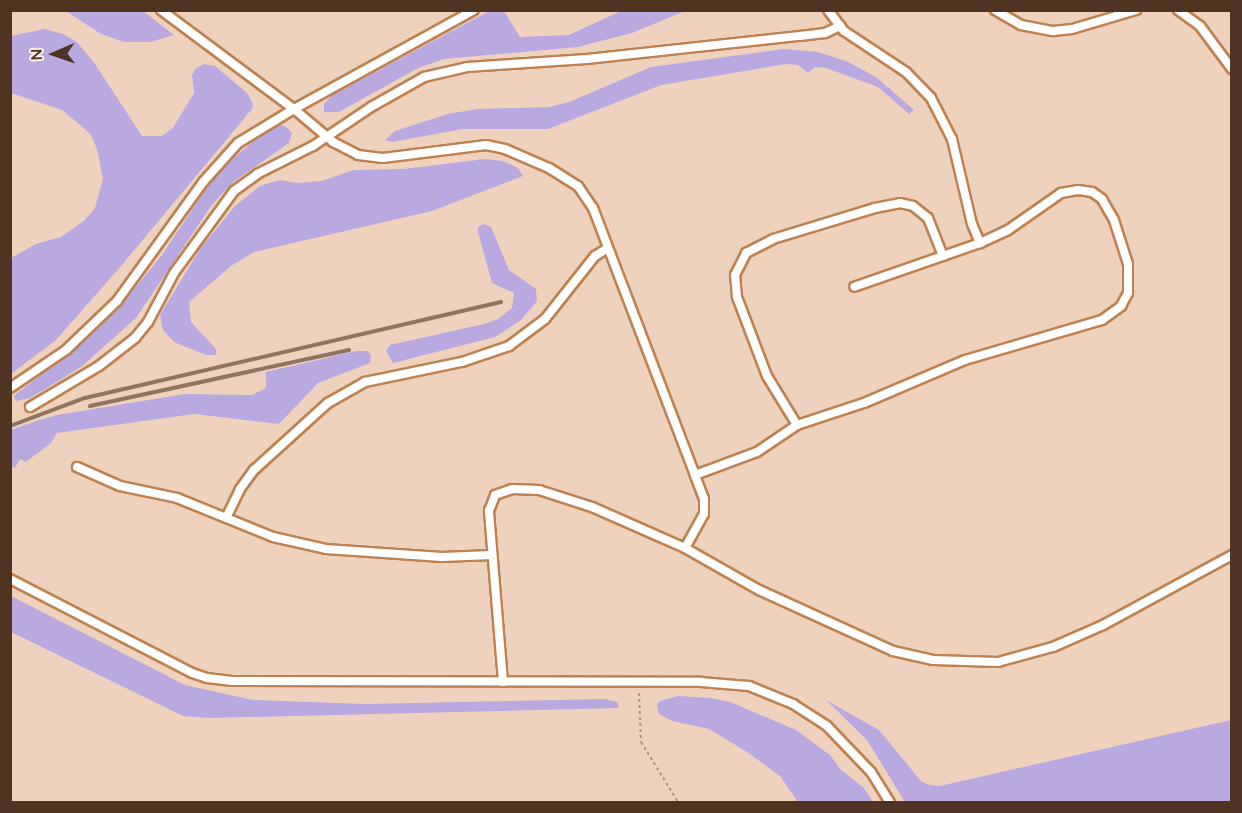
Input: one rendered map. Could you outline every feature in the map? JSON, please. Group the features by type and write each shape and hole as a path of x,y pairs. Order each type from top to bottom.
{"lane":[{"path":"161,10 294,109 326,137 358,155 377,158 477,144 505,149 549,168 578,186 592,208 704,499 704,514 698,529 685,548"},
{"path":"10,388 66,350 117,302 204,181 230,151 246,138 294,109 474,10"},
{"path":"828,10 854,39 906,72 931,98 952,139 972,224 980,243"},
{"path":"995,10 1021,25 1053,31 1071,29 1137,10"},
{"path":"1178,10 1200,26 1231,68"},
{"path":"30,408 99,366 135,338 148,322 174,273 234,191 257,174 326,137 396,92 424,77 450,69 587,59 825,33 840,26"},
{"path":"695,474 757,452 797,425 864,404 964,360 1095,323 1115,312 1128,293 1128,264 1114,220 1102,199 1092,192 1078,190 1060,193 1008,230 980,243 854,287"},
{"path":"797,425 767,376 738,297 735,275 746,253 773,239 875,208 900,203 913,206 928,218 943,256"},
{"path":"226,518 240,489 254,470 328,403 365,382 462,362 509,346 545,319 596,256 608,248"},
{"path":"77,467 120,486 177,498 273,537 326,549 432,556 492,555"},
{"path":"503,682 489,511 491,500 504,491 539,490 577,501 685,548 759,590 901,654 933,660 987,663 1024,657 1086,633 1232,555"},
{"path":"10,579 192,673 207,678 232,681 733,684 765,691 810,714 842,739 871,772 890,802"}],"path":[{"path":"639,682 641,742 678,802"}],"shaded area":[{"path":"491,10 504,11 520,37 569,35 621,11 685,11 632,33 578,47 444,59 418,68 339,112 324,112 324,104 331,96"},
{"path":"11,11 1231,11 1231,802 11,802"},
{"path":"66,11 143,11 174,35 150,42 124,42 101,34"},
{"path":"44,29 63,34 77,42 95,64 142,136 162,136 173,128 194,93 192,75 195,69 204,64 215,66 247,93 253,104 252,109 121,266 56,340 11,374 11,258 36,244 61,237 85,220 95,208 103,179 97,149 91,135 62,110 11,93 11,36"},
{"path":"784,49 818,52 846,61 876,77 914,110 909,114 878,87 826,68 815,67 808,73 798,65 786,64 661,85 548,129 463,129 392,142 385,140 395,131 448,114 477,109 550,107 569,102 651,67"},
{"path":"280,125 285,126 292,133 289,143 233,182 211,206 136,318 81,367 30,398 16,401 14,396 17,393 81,345 116,311 162,255 211,181 229,162 258,137"},
{"path":"485,159 503,161 518,168 523,176 432,211 254,252 231,266 189,302 191,322 216,349 216,355 206,355 174,342 163,330 160,315 200,249 235,206 260,186 280,180 298,183 322,181 353,170 404,169"},
{"path":"483,224 491,227 509,270 536,289 537,301 521,320 495,337 393,363 386,351 390,345 484,324 498,319 512,308 514,293 492,283 478,232 478,227"},
{"path":"356,351 368,351 371,356 370,363 318,383 279,424 194,414 57,433 51,443 26,462 20,459 15,468 11,466 11,430 33,422 57,415 185,394 252,395 266,388 266,372"},
{"path":"11,596 185,685 253,700 365,704 605,699 617,702 619,708 209,718 183,716 11,632"},
{"path":"678,696 730,702 796,730 830,755 841,770 864,788 873,802 798,802 780,776 747,752 709,729 672,721 659,714 657,704 660,701"},
{"path":"826,700 879,730 921,781 929,785 940,786 1231,720 1231,802 905,802 867,740"}],"railway":[{"path":"10,426 85,398 501,302"},
{"path":"90,406 349,350"}]}
